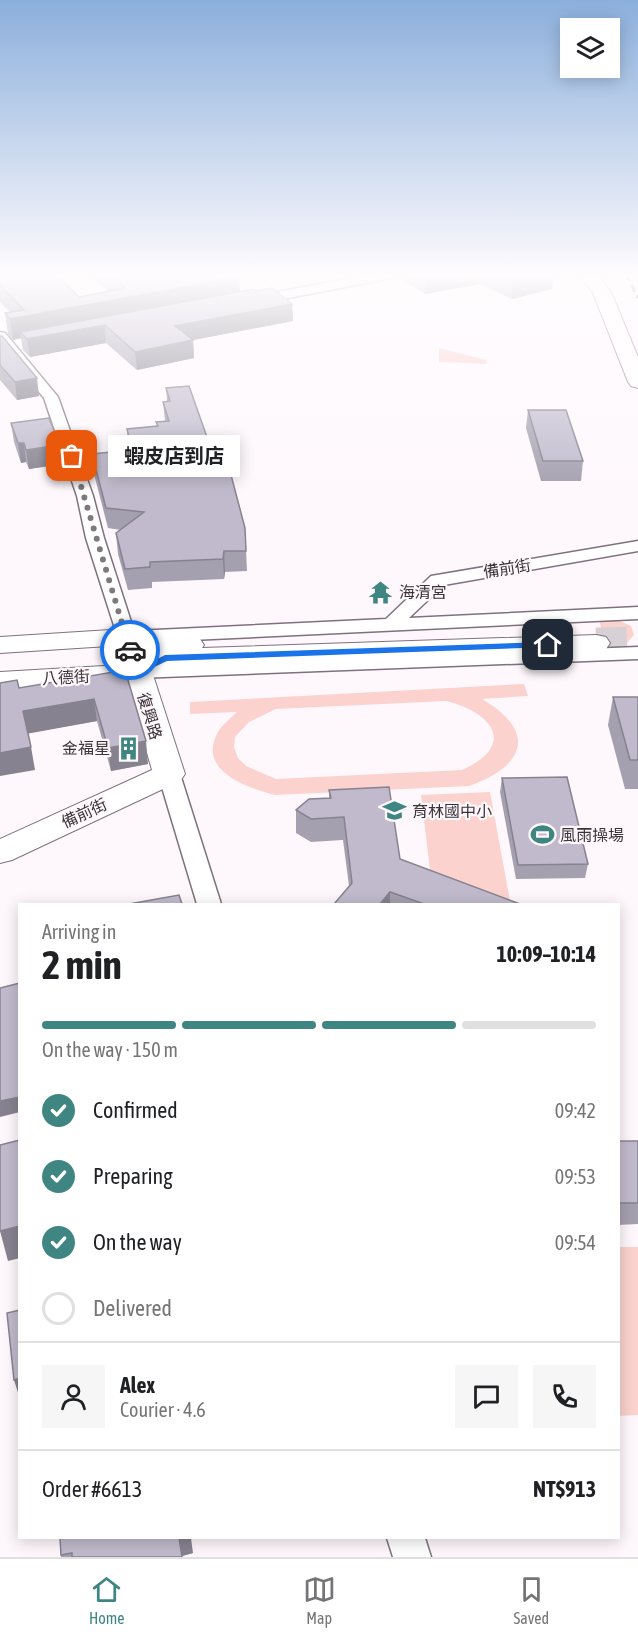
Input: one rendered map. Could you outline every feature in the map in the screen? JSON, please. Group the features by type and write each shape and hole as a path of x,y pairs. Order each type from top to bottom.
{"street":[{"name":"復興路","path":"9,347 51,397 86,496 95,538 209,903"},
{"path":"624,347 638,382"},
{"name":"備前街","path":"392,624 438,580 638,546"},
{"path":"0,645 392,624 602,628 638,613"},
{"path":"126,637 165,652 638,626"},
{"name":"八德街","path":"0,681 137,672 165,652"},
{"path":"137,672 637,652"},
{"name":"備前街","path":"0,852 169,774"},
{"path":"406,1539 412,1557"}],"shaded area":[{"path":"439,348 486,360 487,364 439,362"},
{"path":"598,616 611,617 631,626 634,635 624,646 607,649"},
{"path":"524,684 528,696 482,699 500,711 511,724 517,736 517,747 503,769 469,786 275,795 252,788 228,776 219,767 214,757 213,746 218,732 237,712 190,714 190,702","holes":["446,701 462,706 486,721 492,730 494,740 490,750 462,770 276,779 246,766 238,758 234,747 235,737 249,722 276,709"]},
{"path":"490,792 510,901 430,870 421,795"},
{"path":"620,1247 638,1247 638,1415 620,1416"}],"building":[{"path":"0,347 11,347 37,378 15,382 0,365"},
{"path":"129,347 161,347 135,352"},
{"path":"189,386 214,457 226,456 245,528 246,551 224,551 223,559 150,562 150,567 125,569 116,533 144,512 106,508 92,454 132,450 127,429 158,426 156,422 169,421 163,402 170,401 166,388"},
{"path":"528,410 566,410 583,461 543,461"},
{"path":"49,418 60,445 26,450 24,443 18,443 11,423"},
{"path":"125,670 146,741 108,748 94,699 23,711 31,747 0,753 0,683 17,680 19,688"},
{"path":"613,697 638,697 638,760 630,760"},
{"name":"風雨操場","path":"567,777 588,864 518,865 502,778"},
{"path":"389,787 400,859 517,903 421,903 390,892 381,903 335,903 352,883 344,817 311,819 296,810 309,799 331,798 329,790"},
{"path":"179,895 182,903 135,903"},
{"path":"18,984 18,1097 0,1101 0,988"},
{"path":"18,1140 18,1226 0,1231 0,1145"},
{"path":"620,1141 638,1141 638,1203 620,1203"},
{"path":"18,1310 18,1379 14,1380 7,1313"},
{"path":"60,1539 179,1539 182,1557 72,1557 72,1553 61,1555"}],"tunnel":[{"path":"596,643 638,642"}],"way so far":[{"path":"72,456 86,496 95,538 130,650"}],"place":[{"name":"蝦皮店到店","path":"72,456"},
{"name":"海清宮","path":"381,592"},
{"name":"金福星","path":"128,748"},
{"name":"育林國中小","path":"394,811"},
{"name":"風雨操場","path":"542,835"}],"route":[{"path":"130,650 137,672 165,658 548,645"}]}
